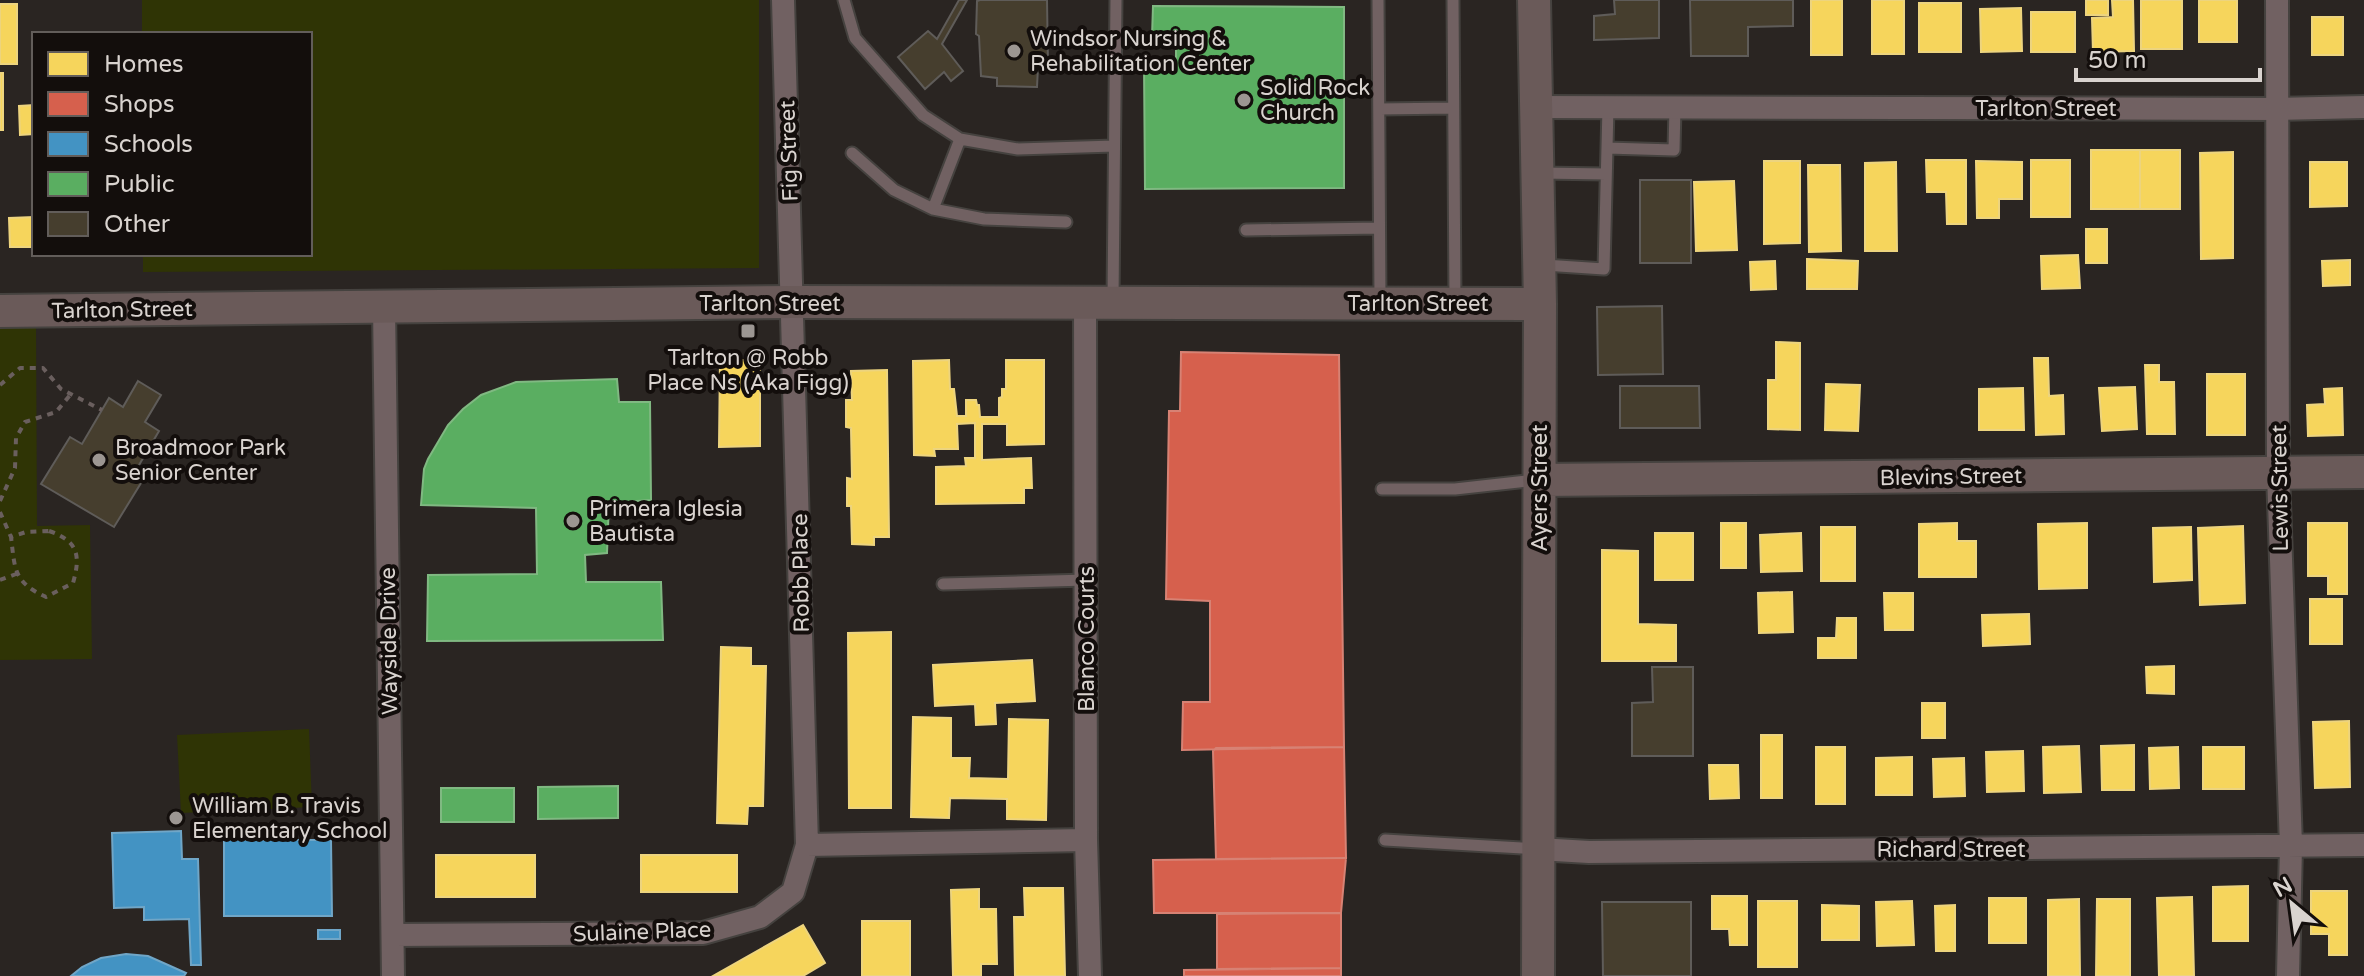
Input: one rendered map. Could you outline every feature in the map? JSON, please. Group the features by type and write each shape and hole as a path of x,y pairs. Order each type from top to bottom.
{"street":[{"name":"Fig Street","path":"783,0 793,302"},
{"name":"Ayers Street","path":"1534,0 1540,304 1538,976"},
{"name":"Lewis Street","path":"2277,0 2278,473 2291,846 2288,976"},
{"name":"Tarlton Street","path":"1535,107 2364,107"},
{"name":"Tarlton Street","path":"0,311 793,302 1540,304"},
{"name":"Robb Place","path":"793,302 807,845"},
{"name":"Blanco Courts","path":"1090,976 1086,840 1086,580 1099,302"},
{"name":"Wayside Drive","path":"384,306 393,976"},
{"name":"Blevins Street","path":"1539,480 2364,472"},
{"path":"807,845 1086,840"},
{"name":"Sulaine Place","path":"393,935 703,933 760,917 793,892 807,845"},
{"name":"Richard Street","path":"1538,849 1589,852 2364,845"}],"lane":[{"path":"844,0 855,38 923,115 960,139 1018,149 1114,146"},
{"path":"1099,302 1114,146 1116,0"},
{"path":"1378,0 1380,303"},
{"path":"1453,0 1455,303"},
{"path":"1539,265 1604,269 1608,107"},
{"path":"1607,148 1674,150 1675,107"},
{"path":"1379,109 1453,108"},
{"path":"933,209 960,139"},
{"path":"852,153 894,190 933,209 984,219 1066,222"},
{"path":"1537,173 1606,174"},
{"path":"1246,230 1379,228"},
{"path":"1382,489 1455,489 1539,480"},
{"path":"943,584 1086,580"},
{"path":"1385,840 1538,849"}],"path":[{"path":"0,385 20,368 43,368 61,389 102,410"},
{"path":"0,501 15,468 16,438 25,422 56,412 71,394"},
{"path":"0,512 11,537 16,574 32,591 46,597 73,583 78,566 76,550 63,536 49,531 26,532 11,537"},
{"path":"0,580 16,574"}],"green space":[{"path":"142,0 759,0 759,268 143,272 143,256 312,256 312,32 142,32"},
{"path":"36,323 37,526 90,525 92,659 0,660 0,324"},
{"path":"309,729 312,807 181,813 177,735"}],"building: Homes":[{"path":"1811,0 1842,0 1842,55 1811,55"},
{"path":"1872,0 1904,0 1904,54 1872,54"},
{"path":"2086,0 2108,0 2108,15 2086,15"},
{"path":"2112,0 2133,0 2134,51 2093,52 2092,18 2113,17"},
{"path":"2141,0 2182,0 2182,49 2141,49"},
{"path":"2199,0 2237,0 2237,42 2199,42"},
{"path":"1919,3 1961,3 1961,52 1919,52"},
{"path":"0,4 17,4 17,64 0,64"},
{"path":"2021,8 2022,51 1981,52 1980,9"},
{"path":"2031,12 2075,12 2075,52 2031,52"},
{"path":"2312,17 2343,17 2343,55 2312,55"},
{"path":"0,73 3,73 3,130 0,130"},
{"path":"32,105 32,134 20,135 19,106"},
{"path":"2091,150 2140,150 2140,209 2091,209"},
{"path":"2140,150 2180,150 2180,209 2140,209"},
{"path":"2233,152 2233,258 2201,259 2200,153"},
{"path":"1926,160 1966,160 1966,224 1947,224 1946,192 1927,192"},
{"path":"2031,160 2070,160 2070,217 2031,217"},
{"path":"1764,161 1800,161 1800,243 1764,244"},
{"path":"1976,161 2022,162 2022,199 1999,199 1999,218 1977,218"},
{"path":"1896,162 1897,251 1865,251 1865,163"},
{"path":"2310,162 2347,162 2347,206 2310,207"},
{"path":"1808,165 1840,165 1841,251 1809,252"},
{"path":"1734,181 1737,250 1696,251 1694,182"},
{"path":"32,217 32,247 10,247 9,218"},
{"path":"2086,229 2107,229 2107,263 2086,263"},
{"path":"2078,255 2080,288 2042,289 2041,256"},
{"path":"1807,259 1858,261 1857,289 1807,289"},
{"path":"2350,260 2350,285 2323,286 2322,261"},
{"path":"1775,261 1776,289 1751,290 1750,262"},
{"path":"1776,342 1800,343 1800,430 1768,429 1768,380 1776,380"},
{"path":"2034,358 2048,358 2049,396 2063,395 2064,434 2036,435"},
{"path":"720,360 760,360 760,446 719,447"},
{"path":"949,360 950,389 954,389 957,416 966,416 966,400 976,400 980,417 999,417 999,398 1002,397 1002,389 1006,389 1006,360 1044,360 1044,444 1007,445 1007,424 982,424 982,460 1031,458 1032,488 1024,488 1024,503 936,504 936,467 966,466 965,458 975,458 975,423 957,424 958,449 934,449 935,456 914,455 913,361"},
{"path":"2145,365 2159,365 2159,382 2174,382 2175,434 2147,434"},
{"path":"887,370 889,537 874,537 874,545 852,544 851,506 847,506 847,478 852,479 851,428 846,427 846,400 852,400 851,371"},
{"path":"2207,374 2245,374 2245,435 2207,435"},
{"path":"1826,384 1860,385 1858,431 1825,430"},
{"path":"2135,387 2137,429 2102,431 2099,388"},
{"path":"2023,388 2024,430 1979,430 1979,389"},
{"path":"2342,388 2343,435 2308,436 2307,405 2325,404 2324,389"},
{"path":"1721,523 1746,523 1746,568 1721,568"},
{"path":"1957,523 1957,541 1976,541 1976,577 1919,577 1919,524"},
{"path":"2087,523 2087,588 2039,589 2038,524"},
{"path":"2308,523 2347,523 2347,594 2328,594 2328,576 2308,576"},
{"path":"2243,526 2245,603 2200,605 2198,528"},
{"path":"1821,527 1855,527 1855,581 1821,581"},
{"path":"2191,527 2192,580 2154,582 2153,528"},
{"path":"1655,533 1693,533 1693,580 1655,580"},
{"path":"1801,533 1802,571 1761,572 1760,535"},
{"path":"1602,550 1638,551 1638,624 1676,625 1676,661 1602,661"},
{"path":"1792,592 1793,632 1759,633 1758,593"},
{"path":"1884,593 1913,593 1913,630 1885,630"},
{"path":"2310,599 2342,599 2342,644 2310,644"},
{"path":"2029,614 2030,644 1983,646 1982,615"},
{"path":"1837,618 1856,618 1856,658 1818,658 1818,638 1836,638"},
{"path":"891,632 891,808 849,808 848,633"},
{"path":"721,647 751,648 751,666 766,666 763,806 748,806 747,824 717,823"},
{"path":"1032,660 1035,701 995,703 996,724 976,725 975,704 935,706 933,665"},
{"path":"2174,666 2174,694 2147,693 2146,667"},
{"path":"1922,703 1945,703 1945,738 1922,738"},
{"path":"913,717 951,718 951,758 970,758 969,778 1008,779 1009,719 1048,720 1046,820 1007,819 1007,799 950,798 949,818 911,817"},
{"path":"2349,721 2350,787 2315,788 2313,722"},
{"path":"1761,735 1782,735 1782,798 1761,798"},
{"path":"2134,745 2134,790 2102,790 2101,746"},
{"path":"2079,746 2081,792 2044,793 2043,747"},
{"path":"1816,747 1845,747 1845,804 1816,804"},
{"path":"2178,747 2179,788 2150,789 2149,748"},
{"path":"2203,747 2244,747 2244,789 2203,789"},
{"path":"2023,751 2024,791 1987,792 1986,752"},
{"path":"1912,757 1912,795 1876,795 1876,758"},
{"path":"1964,758 1965,796 1934,797 1933,759"},
{"path":"1709,765 1738,765 1739,798 1710,799"},
{"path":"436,855 535,855 535,897 436,897"},
{"path":"641,855 737,855 737,892 641,892"},
{"path":"2248,886 2248,941 2213,941 2213,887"},
{"path":"1024,888 1063,888 1065,976 1015,976 1014,917 1025,917"},
{"path":"979,889 979,909 996,909 997,964 981,964 981,976 953,976 951,890"},
{"path":"2311,891 2347,891 2347,955 2329,955 2329,934 2311,934"},
{"path":"1712,896 1747,896 1747,945 1730,945 1729,929 1712,929"},
{"path":"2192,897 2194,976 2159,976 2157,898"},
{"path":"1989,898 2026,898 2026,943 1989,943"},
{"path":"2079,899 2080,976 2048,976 2048,900"},
{"path":"2097,899 2130,899 2130,976 2096,976"},
{"path":"1758,901 1797,901 1797,967 1758,967"},
{"path":"1912,901 1914,945 1877,946 1876,902"},
{"path":"1822,905 1859,906 1859,940 1822,940"},
{"path":"1955,905 1955,951 1936,951 1935,906"},
{"path":"862,921 910,921 910,976 862,976"},
{"path":"803,925 825,963 803,976 713,976"}],"building: Shops":[{"path":"1181,352 1339,355 1344,747 1182,750 1183,702 1210,702 1210,601 1166,599 1169,411 1180,411"},
{"path":"1344,747 1346,858 1216,859 1213,751 1216,748"},
{"path":"1346,858 1341,913 1154,913 1153,860"},
{"path":"1341,913 1341,968 1217,969 1217,914"},
{"path":"1341,968 1341,976 1184,976 1184,970"}],"building: Schools":[{"path":"181,831 182,859 198,859 201,965 191,965 189,919 144,920 144,907 114,908 112,833"},
{"path":"224,840 331,840 332,916 224,916"},
{"path":"318,930 340,930 340,939 318,939"},
{"path":"126,954 148,956 186,973 184,976 71,976 101,958"}],"building: Public":[{"name":"Solid Rock Church","path":"1153,6 1344,7 1344,188 1145,189 1144,63 1176,63 1176,37 1152,37"},
{"name":"Primera Iglesia Bautista","path":"617,379 619,402 650,402 651,500 609,503 607,553 585,555 586,582 661,582 663,640 427,641 428,575 537,574 536,508 421,505 424,469 448,425 481,395 516,382"},
{"path":"618,786 618,818 538,819 538,787"},
{"path":"441,788 514,788 514,822 441,822"}],"building: Other":[{"path":"959,0 967,0 942,44 963,71 951,81 944,72 925,89 898,57 928,31 937,39"},
{"name":"Windsor Nursing & Rehabilitation Center","path":"1047,0 1048,65 1038,67 1037,87 997,86 997,78 981,76 979,36 976,34 977,1"},
{"path":"1614,0 1659,0 1659,38 1594,40 1594,16 1615,14"},
{"path":"1690,0 1793,0 1793,26 1748,27 1748,56 1691,56"},
{"path":"1640,180 1691,180 1691,263 1640,263"},
{"path":"1662,306 1663,374 1598,375 1597,307"},
{"name":"Broadmoor Park Senior Center","path":"138,381 161,395 145,422 159,431 132,477 141,483 114,527 41,484 70,437 82,444 109,398 123,407"},
{"path":"1620,386 1699,386 1700,428 1620,428"},
{"path":"1652,667 1693,667 1693,756 1632,756 1632,703 1653,702"},
{"path":"1602,902 1691,902 1691,976 1603,976"}],"place":[{"name":"Windsor Nursing & Rehabilitation Center","path":"1014,51"},
{"name":"Solid Rock Church","path":"1244,100"},
{"name":"Tarlton @ Robb Place Ns (Aka Figg)","path":"748,331"},
{"name":"Broadmoor Park Senior Center","path":"99,460"},
{"name":"Primera Iglesia Bautista","path":"573,521"},
{"name":"William B. Travis Elementary School","path":"176,818"}]}
